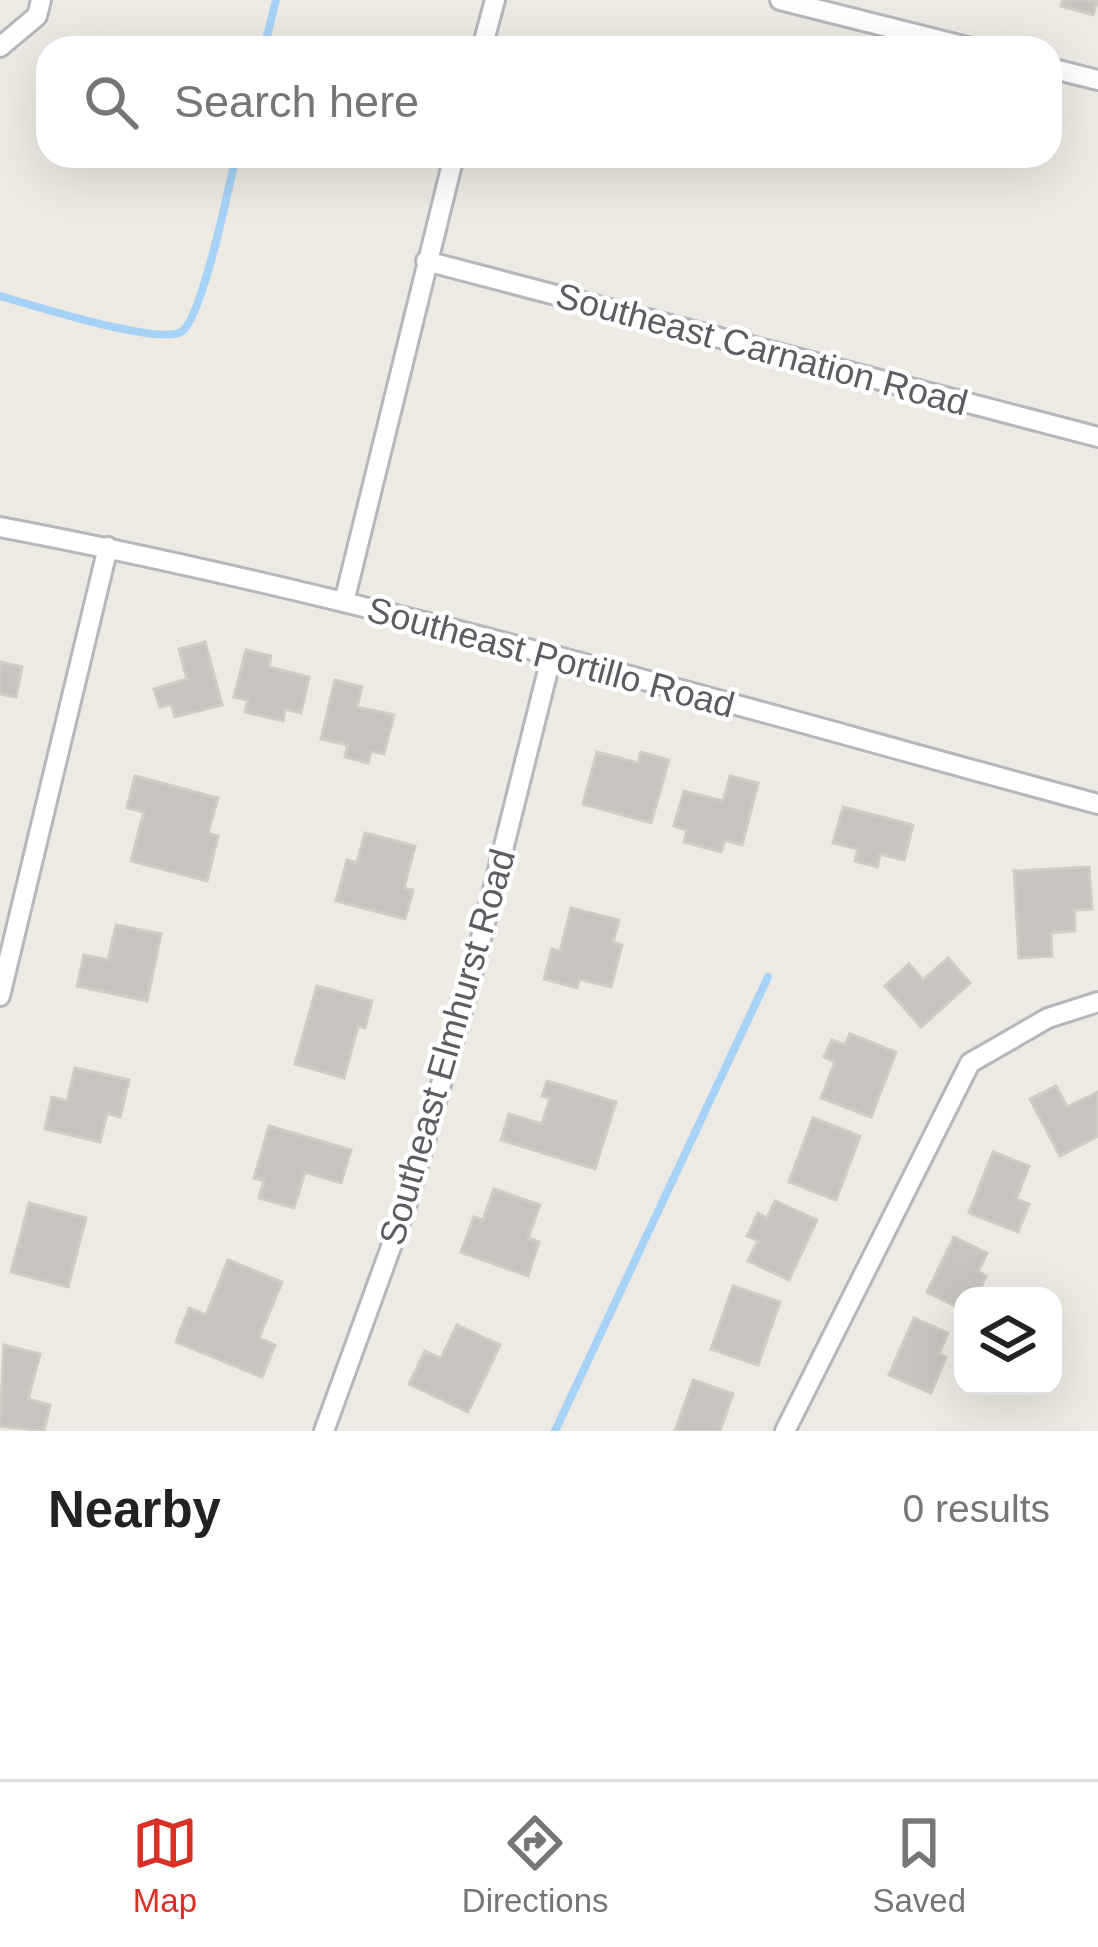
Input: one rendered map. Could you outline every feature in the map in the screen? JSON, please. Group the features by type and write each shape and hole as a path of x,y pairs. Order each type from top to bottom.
{"street":[{"path":"2,46 37,16 41,0"},
{"path":"485,36 495,0"},
{"path":"780,0 923,36"},
{"path":"1062,71 1098,80"},
{"path":"344,602 451,168"},
{"name":"Southeast Carnation Road","path":"426,261 1098,437"},
{"name":"Southeast Portillo Road","path":"0,526 344,602 1098,803"},
{"path":"0,996 107,547"},
{"name":"Southeast Elmhurst Road","path":"324,1431 413,1182 468,990 551,658"},
{"path":"785,1431 970,1063 1048,1018 1098,1002"}],"building":[{"path":"1063,0 1098,0 1093,15 1061,6"},
{"path":"205,642 222,705 175,717 171,704 160,707 154,689 187,679 179,649"},
{"path":"246,650 271,656 269,667 309,677 301,713 285,709 283,721 245,712 248,700 234,697"},
{"path":"0,662 22,667 16,697 0,694"},
{"path":"335,680 362,687 357,707 394,715 384,754 371,751 368,763 345,757 348,745 321,739"},
{"path":"597,752 638,763 641,752 669,760 651,823 583,804"},
{"path":"135,776 218,798 208,833 218,836 207,881 131,861 144,812 127,808"},
{"path":"730,776 758,783 742,845 725,840 721,852 684,842 687,830 674,826 684,791 723,801"},
{"path":"843,807 913,825 904,860 880,854 877,867 855,861 858,849 833,843"},
{"path":"365,833 415,846 404,888 413,890 405,919 336,901 347,860 357,863"},
{"path":"1089,867 1092,909 1074,910 1075,931 1051,933 1052,956 1019,958 1014,871"},
{"path":"571,908 619,920 613,942 622,945 611,987 579,979 577,988 544,979 552,949 560,952"},
{"path":"116,925 161,934 147,1001 77,986 84,955 108,960"},
{"path":"948,958 970,983 921,1027 885,986 909,964 923,980"},
{"path":"317,986 372,1001 365,1028 358,1026 344,1078 295,1064"},
{"path":"850,1034 896,1052 871,1117 821,1098 835,1062 824,1057 832,1040 845,1045"},
{"path":"75,1068 129,1080 120,1117 107,1113 100,1142 45,1129 52,1097 67,1101"},
{"path":"547,1081 616,1102 595,1169 501,1140 509,1114 542,1124 550,1098 542,1096"},
{"path":"1056,1086 1067,1107 1098,1092 1098,1136 1060,1156 1030,1099"},
{"path":"813,1118 860,1136 836,1200 789,1182"},
{"path":"269,1126 351,1150 341,1183 305,1172 294,1208 259,1198 264,1181 254,1178"},
{"path":"993,1152 1029,1166 1016,1199 1029,1204 1018,1232 969,1213"},
{"path":"494,1189 540,1205 528,1238 539,1242 528,1276 461,1252 474,1217 483,1220"},
{"path":"775,1201 817,1220 789,1280 748,1261 758,1241 747,1236 758,1213 767,1218"},
{"path":"29,1203 86,1218 68,1287 11,1272"},
{"path":"954,1237 987,1253 978,1271 986,1276 981,1287 954,1287 954,1306 927,1292"},
{"path":"228,1260 282,1282 259,1338 275,1345 262,1377 176,1342 189,1308 206,1315"},
{"path":"733,1286 780,1302 758,1365 711,1349"},
{"path":"914,1318 948,1333 939,1354 946,1357 931,1393 889,1375"},
{"path":"457,1325 500,1345 468,1412 409,1384 425,1351 441,1358"},
{"path":"4,1345 40,1354 28,1399 50,1405 44,1431 0,1426"},
{"path":"693,1380 733,1394 720,1431 675,1431"}],"waterway":[{"path":"267,36 276,0"},
{"path":"0,296 122,329 168,335 181,332 206,279 233,168"},
{"path":"555,1431 768,977"}]}
